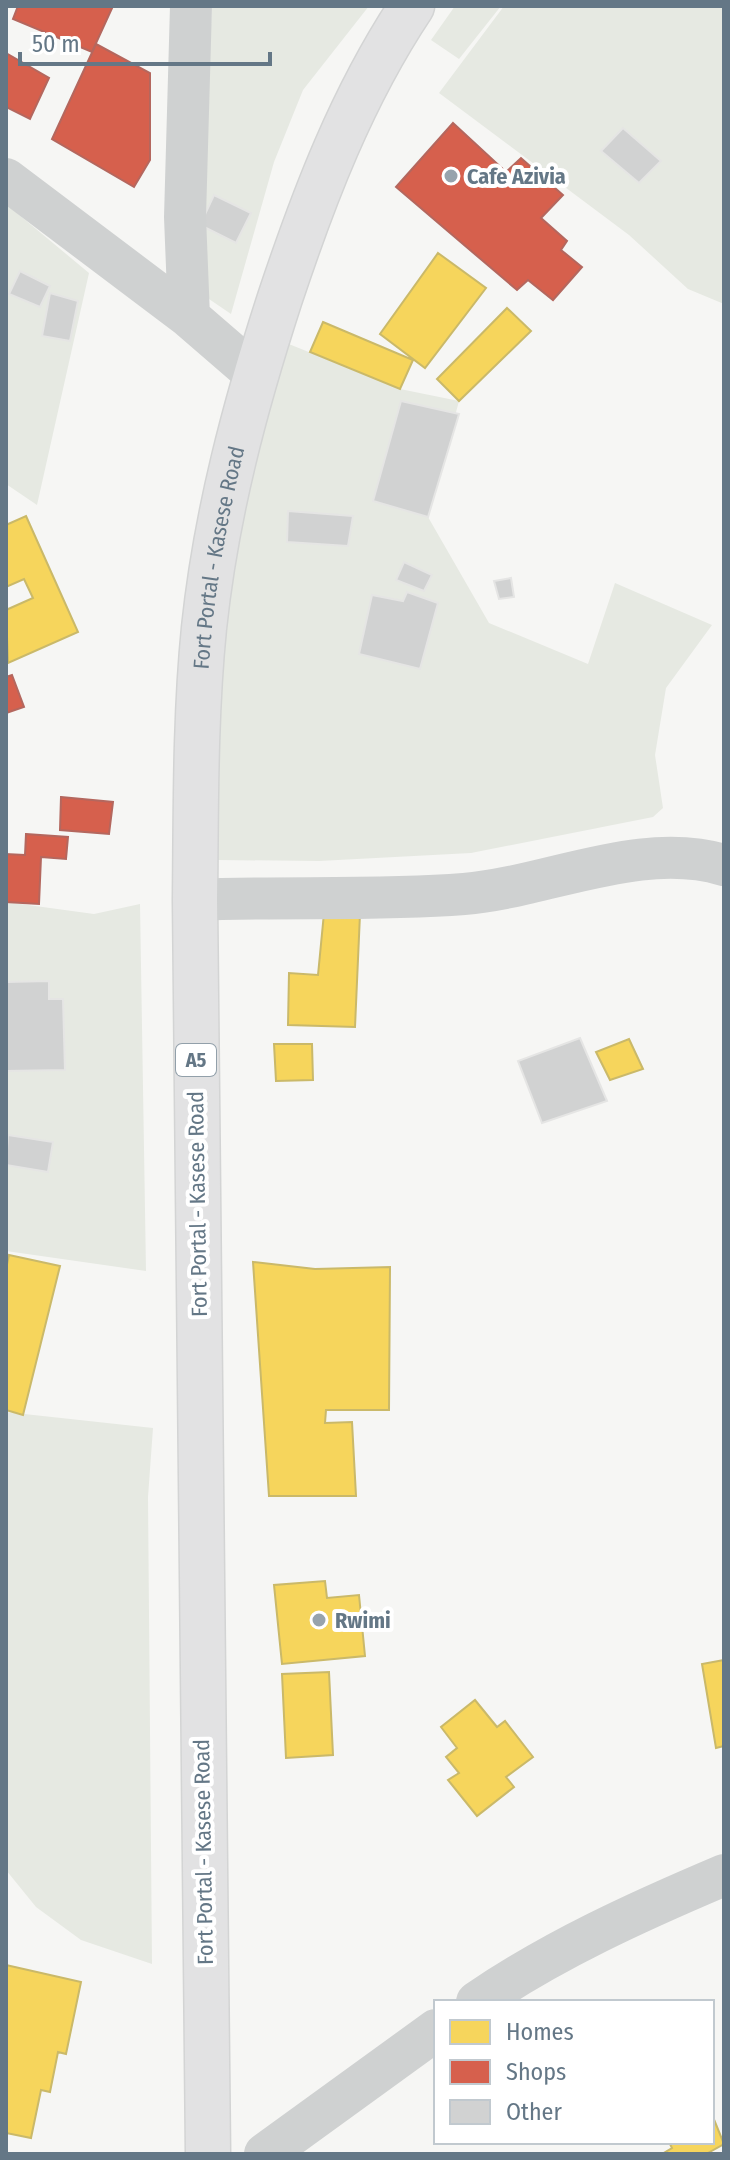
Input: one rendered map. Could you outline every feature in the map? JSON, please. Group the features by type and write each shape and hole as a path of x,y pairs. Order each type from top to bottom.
{"highway":[{"name":"Fort Portal - Kasese Road","path":"208,2154 195,900 198,715 204,628 231,460 255,374 331,157 357,102 412,6"}],"street":[{"path":"189,317 185,217 191,6"},
{"path":"6,179 189,317 255,374"},
{"path":"195,900 271,897 337,900 468,893 674,857 724,865"},
{"path":"480,2000 518,1974 602,1930 724,1875"},
{"path":"265,2154 434,2031"}],"shaded area":[{"path":"212,6 369,6 303,90 274,162 231,314 209,299 204,250 205,139"},
{"path":"455,6 501,6 459,59 431,40"},
{"path":"504,6 724,6 724,304 688,289 629,235 439,93"},
{"path":"6,204 89,273 37,505 6,484"},
{"path":"279,340 400,389 459,401 428,517 489,623 588,664 615,583 712,625 666,688 655,755 663,808 653,817 471,853 319,861 218,860 222,566"},
{"path":"6,902 94,914 140,904 146,1271 6,1251"},
{"path":"6,1412 153,1428 148,1497 152,1964 81,1940 36,1907 6,1870"}],"building: Homes":[{"path":"438,253 486,288 425,368 380,334"},
{"path":"507,308 531,331 459,401 437,379"},
{"path":"323,322 413,360 400,389 310,352"},
{"path":"26,516 78,632 8,663 6,610 33,598 24,579 6,587 6,525"},
{"path":"324,913 360,914 355,1027 288,1025 289,973 318,975"},
{"path":"629,1039 643,1069 610,1080 596,1052"},
{"path":"274,1044 312,1044 313,1080 276,1081"},
{"path":"9,1255 60,1266 23,1415 6,1410 6,1269"},
{"path":"253,1262 315,1269 390,1267 389,1410 326,1410 325,1423 352,1422 356,1496 269,1496"},
{"name":"Rwimi","path":"325,1581 327,1598 359,1595 365,1656 282,1664 274,1585"},
{"path":"724,1660 724,1746 716,1748 702,1664"},
{"path":"329,1672 333,1755 286,1758 282,1674"},
{"path":"475,1700 497,1727 505,1721 533,1757 506,1777 514,1787 477,1816 448,1780 459,1773 446,1757 457,1748 441,1727"},
{"path":"6,1965 81,1982 66,2054 58,2052 50,2092 41,2090 31,2138 6,2133"},
{"path":"714,2119 724,2144 706,2154 662,2154 672,2148 670,2144 714,2144"}],"building: Shops":[{"path":"18,6 113,6 92,52 13,19"},
{"path":"96,44 150,73 150,160 134,187 52,139"},
{"path":"6,53 49,78 30,119 6,107"},
{"path":"453,123 506,172 521,158 563,195 541,218 567,241 561,250 582,267 553,300 528,280 517,290 396,187"},
{"path":"12,675 24,707 6,713 6,677"},
{"path":"61,797 113,802 109,834 60,830"},
{"path":"26,834 68,837 66,859 41,857 39,904 6,902 6,854 25,855"}],"building: Other":[{"path":"623,128 661,161 639,183 601,151"},
{"path":"214,195 251,213 236,243 200,225"},
{"path":"20,271 50,286 40,307 9,294"},
{"path":"50,293 78,301 70,341 42,336"},
{"path":"401,401 459,414 428,517 373,501"},
{"path":"288,511 353,516 348,546 287,542"},
{"path":"404,562 432,575 424,591 396,580"},
{"path":"511,578 514,597 499,599 494,581"},
{"path":"407,592 438,603 420,669 359,654 372,595 403,601"},
{"path":"49,981 49,999 63,999 65,1070 6,1071 6,982"},
{"path":"580,1038 607,1101 542,1123 518,1061"},
{"path":"8,1135 53,1142 48,1172 6,1165"}],"place":[{"name":"Cafe Azivia","path":"451,176"},
{"name":"Rwimi","path":"319,1620"}]}
